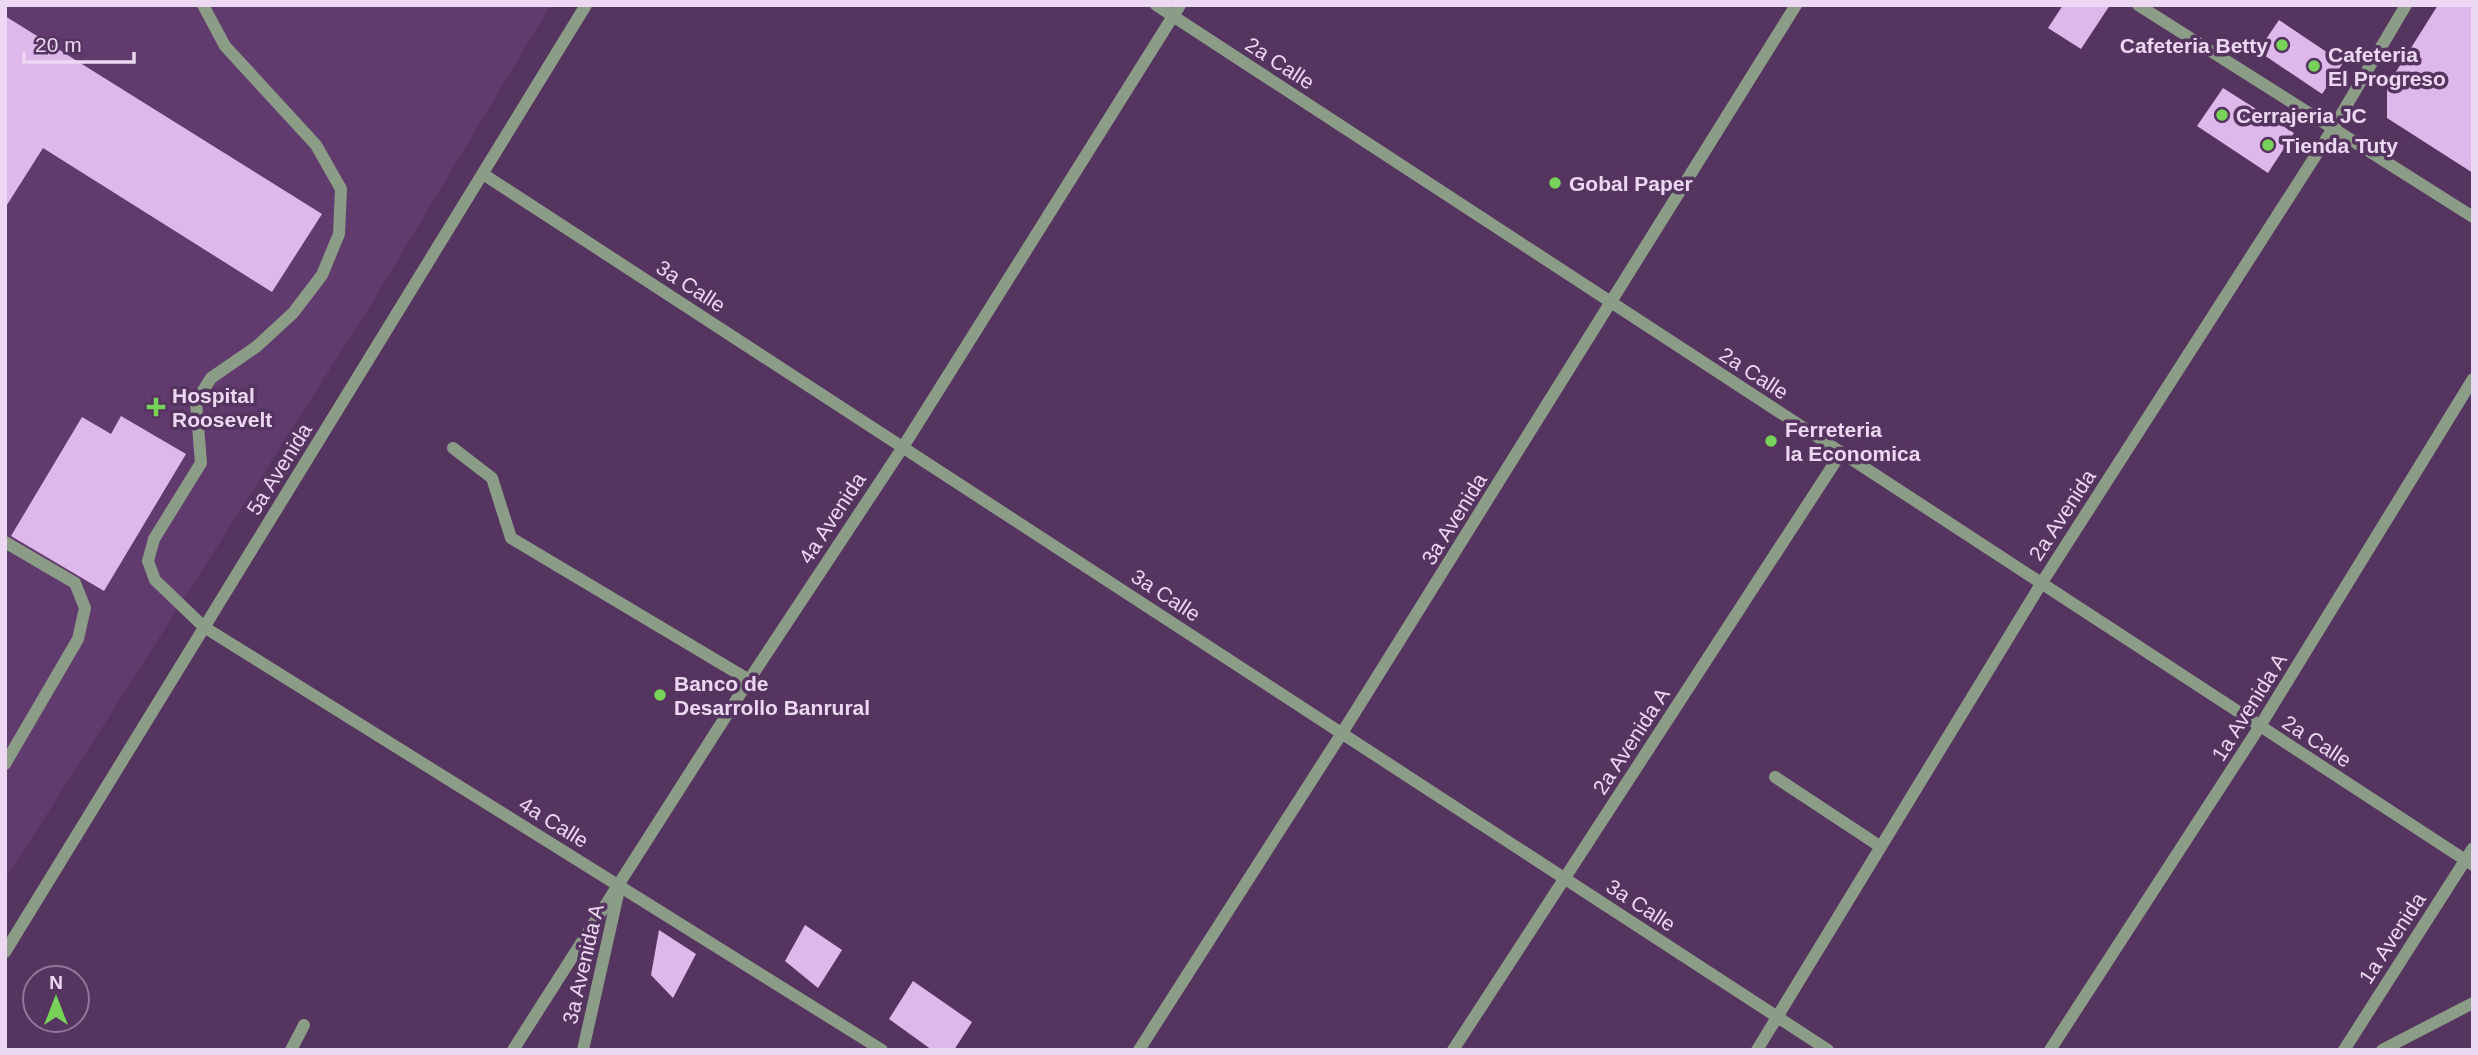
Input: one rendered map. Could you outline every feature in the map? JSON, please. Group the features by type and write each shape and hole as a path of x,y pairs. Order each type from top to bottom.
{"street":[{"name":"4a Calle","path":"204,5 225,46 316,145 341,189 339,234 322,275 293,313 257,347 211,378 196,402 201,463 154,539 148,561 155,580 204,627 882,1050"},
{"name":"5a Avenida","path":"5,952 586,5"},
{"name":"2a Calle","path":"1156,5 1177,11 1611,303 2469,863"},
{"name":"3a Avenida","path":"1139,1050 1342,733 1796,5"},
{"path":"2138,5 2473,217"},
{"name":"2a Avenida","path":"1757,1050 2041,584 2332,130 2406,5"},
{"name":"4a Avenida","path":"513,1050 749,680 902,447 1177,11"},
{"name":"3a Calle","path":"483,174 1828,1050"},
{"name":"1a Avenida A","path":"2050,1050 2260,726 2473,379"},
{"path":"453,449 492,478 511,538 749,680"},
{"name":"2a Avenida A","path":"1453,1050 1841,453"},
{"path":"5,542 75,583 85,608 78,639 5,764"},
{"path":"1775,778 1881,847"},
{"name":"1a Avenida","path":"2344,1050 2469,863 2473,848"},
{"name":"3a Avenida A","path":"583,1050 620,886"},
{"path":"2382,1050 2473,1003"},
{"path":"291,1050 304,1025"}],"shaded area":[{"name":"Hospital Roosevelt","path":"5,5 551,5 377,295 5,880"}],"building":[{"path":"2063,5 2110,5 2081,49 2048,28"},
{"path":"2438,5 2473,5 2473,173 2387,118 2387,86"},
{"path":"5,16 322,214 272,292 43,148 5,208"},
{"path":"2279,20 2343,63 2322,94 2258,51"},
{"path":"2223,88 2294,133 2268,173 2197,126"},
{"path":"121,416 186,454 104,591 11,536 82,417 111,434"},
{"path":"805,925 842,950 818,988 785,961"},
{"path":"659,930 696,954 673,998 651,975"},
{"path":"913,981 972,1022 954,1050 932,1050 889,1019"}],"place":[{"name":"Cafeteria Betty","path":"2282,45"},
{"name":"Cafeteria El Progreso","path":"2314,66"},
{"name":"Cerrajeria JC","path":"2222,115"},
{"name":"Tienda Tuty","path":"2268,145"},
{"name":"Gobal Paper","path":"1555,183"},
{"name":"Hospital Roosevelt","path":"156,407"},
{"name":"Ferreteria la Economica","path":"1771,441"},
{"name":"Banco de Desarrollo Banrural","path":"660,695"}]}
